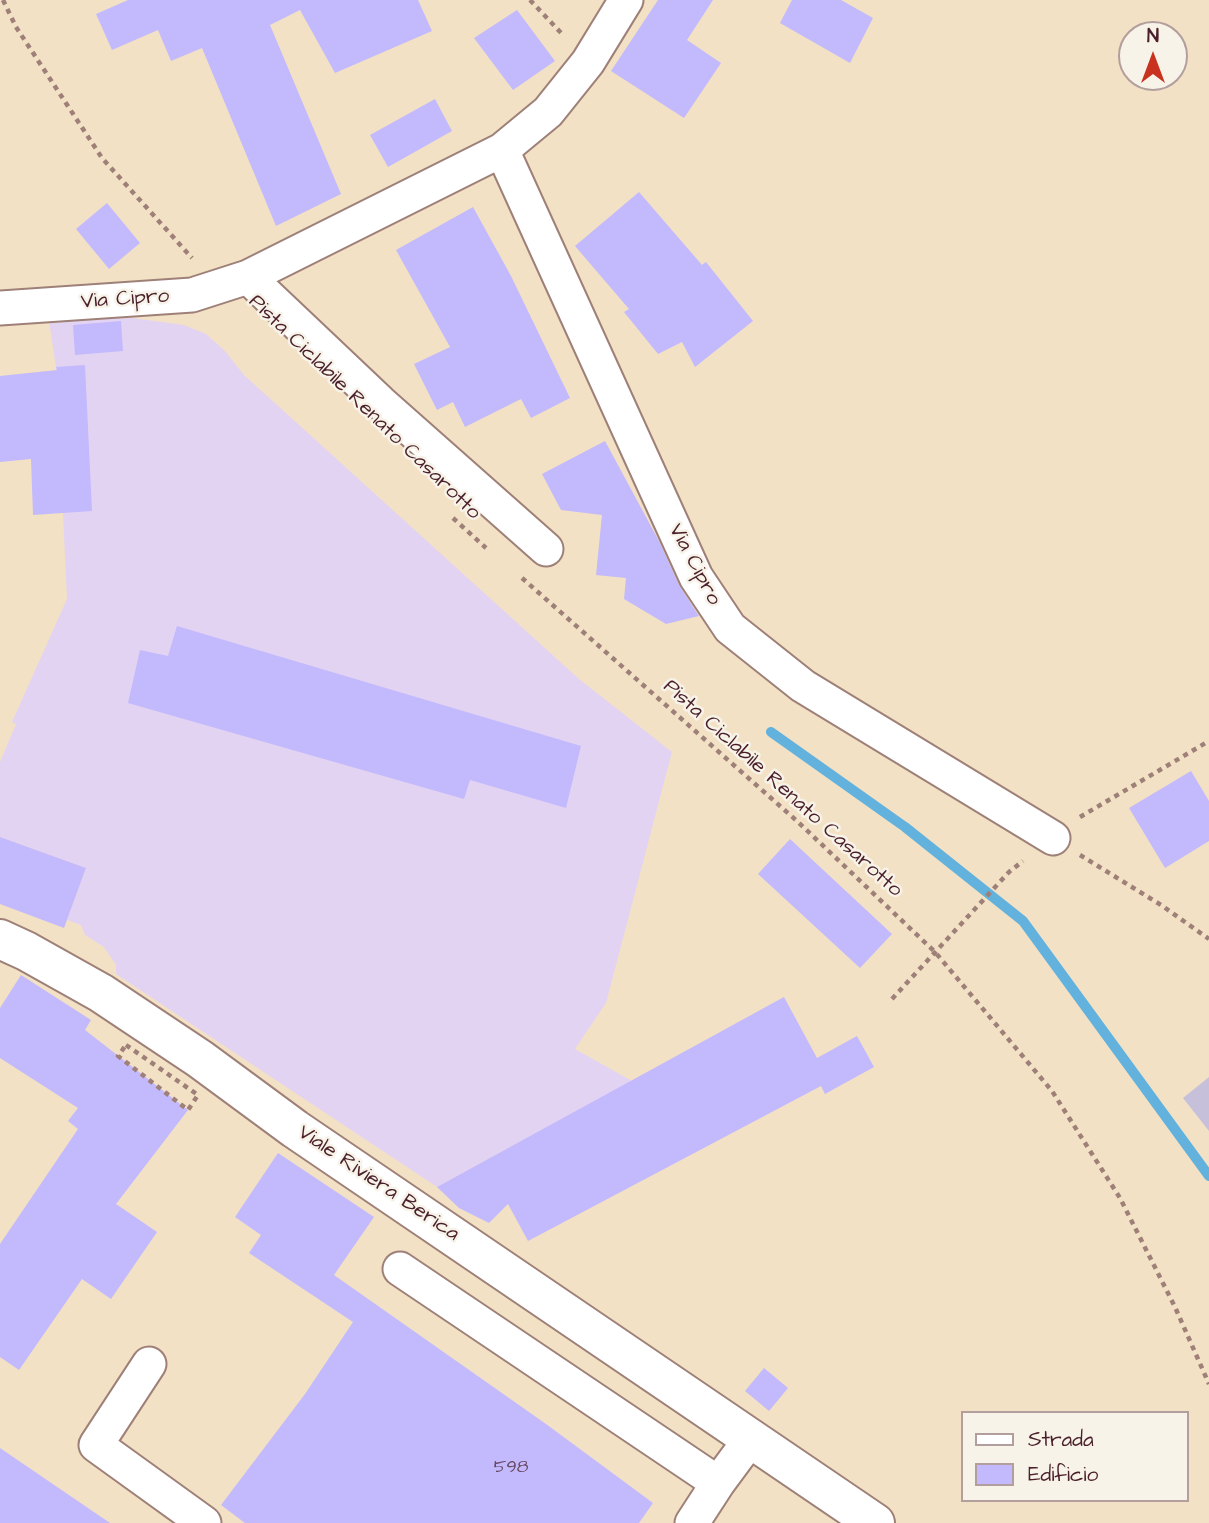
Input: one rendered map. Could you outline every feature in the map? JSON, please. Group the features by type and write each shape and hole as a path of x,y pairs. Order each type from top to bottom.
{"main road":[{"name":"Viale Riviera Berica","path":"0,939 112,1000 200,1059 295,1129 875,1523"}],"street":[{"name":"Via Cipro","path":"0,308 192,295 247,277 502,150 548,111 589,62 626,0"},
{"name":"Via Cipro","path":"502,150 696,576 730,628 803,685 1053,838"},
{"path":"247,277 380,402 546,549"},
{"path":"400,1269 718,1483"},
{"path":"149,1364 96,1445 205,1523"},
{"path":"692,1523 752,1437"}],"path":[{"path":"3,0 16,27 102,158 197,264"},
{"path":"530,0 589,62"},
{"name":"Pista Ciclabile Renato Casarotto","path":"445,510 493,554"},
{"name":"Pista Ciclabile Renato Casarotto","path":"513,571 797,821 936,952 1059,1102 1120,1198 1209,1384"},
{"path":"892,999 1009,872 1083,815 1209,741"},
{"path":"1053,838 1161,905 1209,940"}],"shaded area":[{"path":"132,318 184,325 206,334 225,351 244,375 579,679 672,752 606,1003 575,1049 632,1081 437,1187 116,974 116,965 104,947 85,935 81,925 67,920 86,868 0,837 0,762 16,724 12,722 67,599 56,367 49,321"},
{"path":"1209,1077 1209,1131 1183,1098"}],"building":[{"path":"128,0 418,0 432,31 335,73 300,10 270,25 341,194 276,226 202,48 171,61 158,30 112,50 96,14"},
{"path":"658,0 713,0 687,40 721,63 684,118 611,71"},
{"path":"792,0 841,0 873,18 850,63 780,23"},
{"path":"517,10 555,61 513,90 474,38"},
{"path":"435,99 452,131 388,167 370,135"},
{"path":"639,192 702,265 706,262 753,321 695,367 682,342 658,354 624,312 629,309 575,246"},
{"path":"107,203 140,243 109,269 76,229"},
{"path":"473,207 511,276 570,398 531,418 521,399 465,427 453,402 437,410 414,364 450,347 396,250"},
{"path":"121,321 123,351 75,355 73,325"},
{"path":"85,365 92,511 33,515 31,459 0,462 0,376"},
{"path":"605,441 659,541 679,585 699,616 666,624 624,599 626,578 596,575 602,515 561,510 542,474"},
{"path":"177,626 581,746 566,808 470,780 464,799 128,703 140,650 168,656"},
{"path":"1191,771 1209,801 1209,841 1165,868 1129,808"},
{"path":"0,837 86,868 64,928 0,904"},
{"path":"790,839 892,934 860,968 758,874"},
{"path":"21,975 91,1020 85,1030 188,1110 116,1204 157,1232 111,1299 82,1279 19,1370 0,1357 0,1244 78,1129 68,1121 78,1108 0,1058 0,1008"},
{"path":"784,997 817,1058 857,1036 874,1067 825,1094 821,1086 528,1241 508,1204 489,1223 459,1208 437,1187"},
{"path":"278,1153 374,1217 334,1275 653,1503 639,1523 245,1523 221,1505 305,1394 353,1322 249,1253 261,1235 235,1217"},
{"path":"764,1368 788,1388 769,1411 745,1391"},
{"path":"0,1448 110,1523 0,1523"}],"waterway":[{"path":"771,732 905,827 1023,921 1209,1176"}]}
